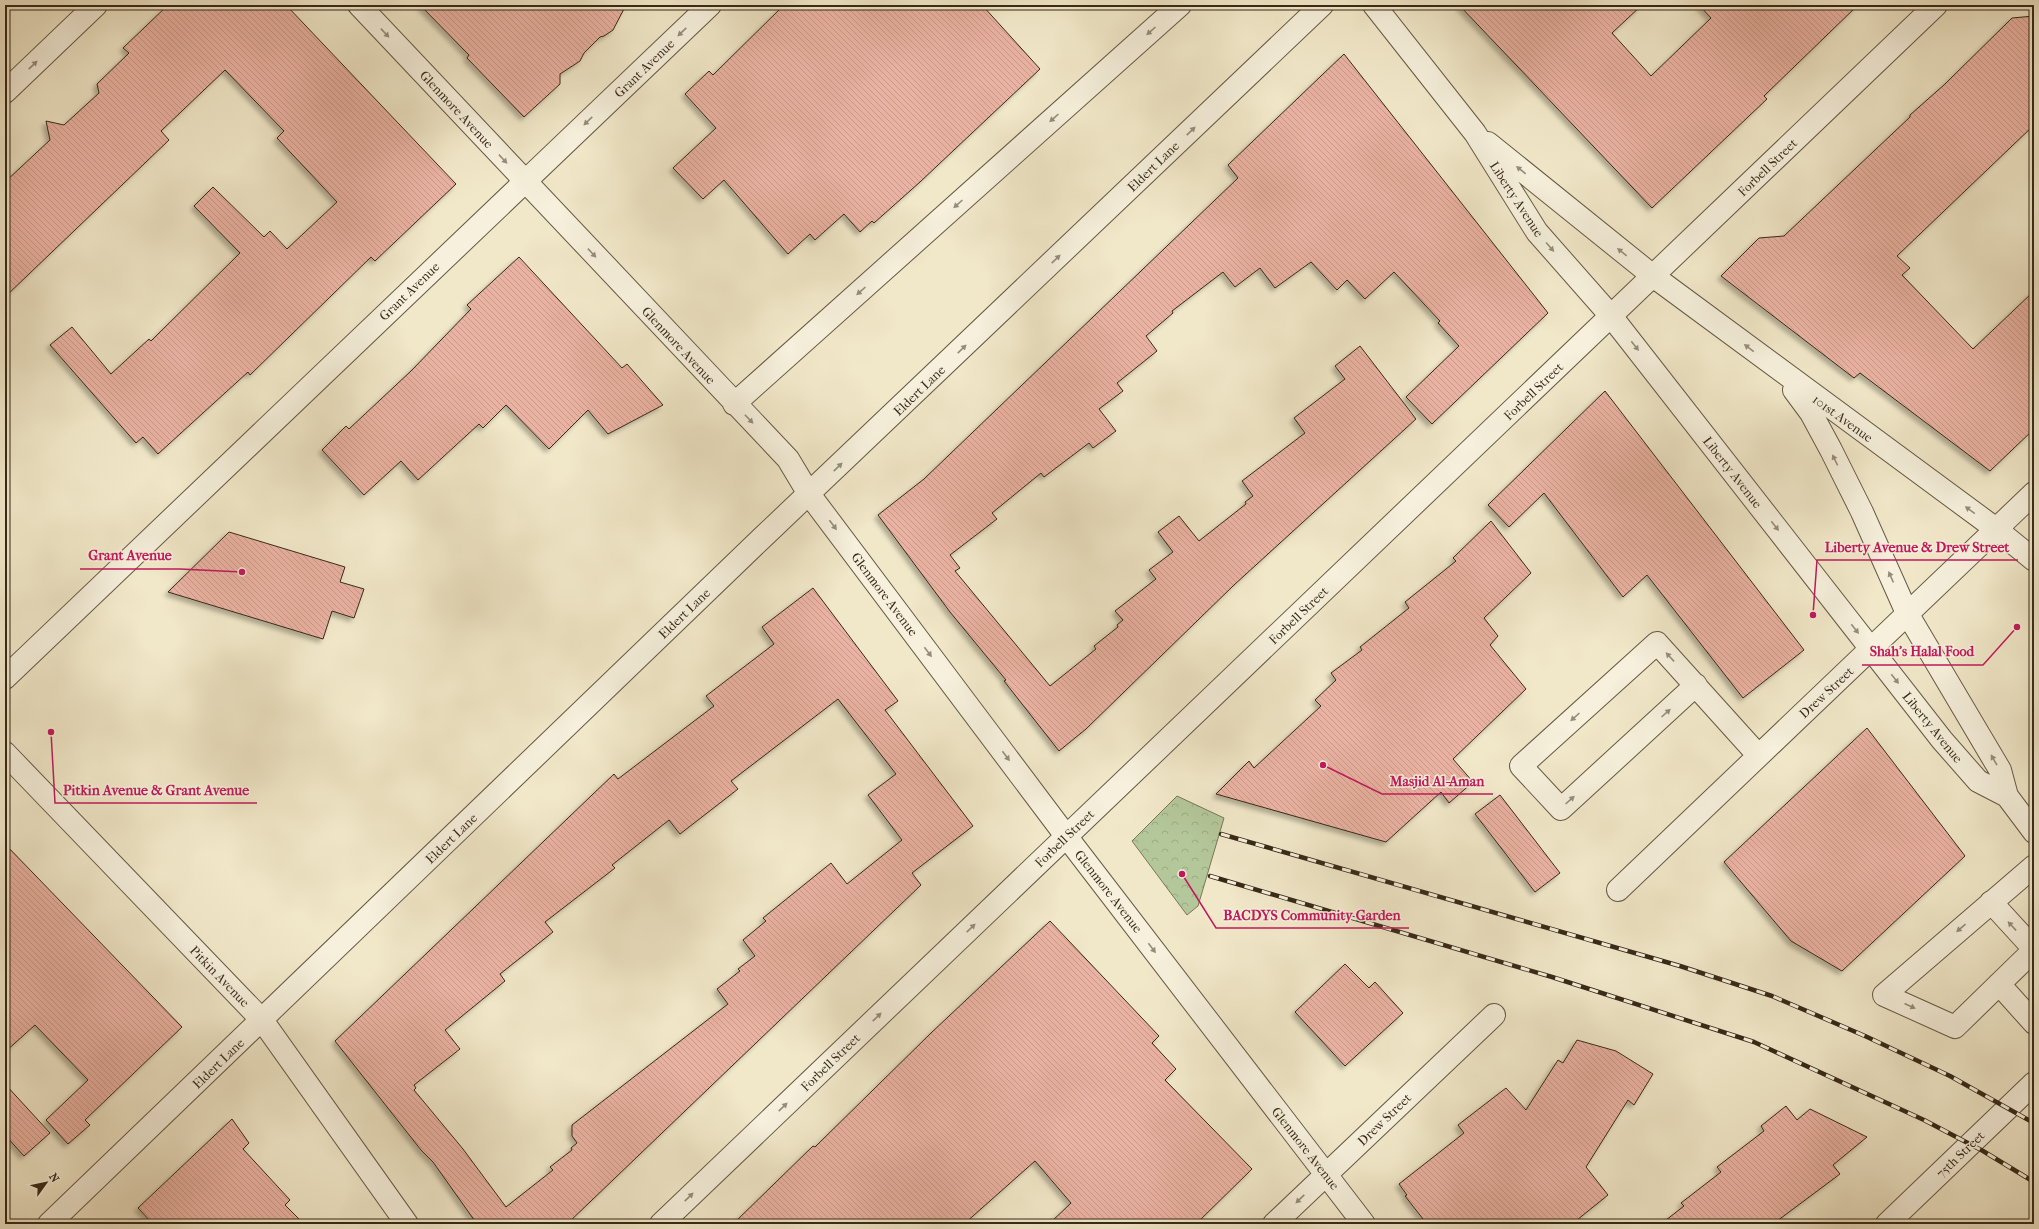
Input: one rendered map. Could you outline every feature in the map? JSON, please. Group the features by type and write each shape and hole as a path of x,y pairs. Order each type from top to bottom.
{"street":[{"path":"5,92 96,5"},
{"name":"Glenmore Avenue","path":"359,5 734,404 788,459 809,494 1066,836 1364,1224"},
{"name":"Grant Avenue","path":"5,678 710,5"},
{"path":"734,404 1180,5"},
{"name":"Eldert Lane","path":"49,1224 809,494 1322,5"},
{"name":"Liberty Avenue","path":"1374,5 1475,133 1537,232 1611,316 1942,740 1978,781 2007,796"},
{"name":"Forbell Street","path":"661,1224 1936,5"},
{"name":"Liberty Avenue","path":"1475,133 1652,276"},
{"name":"101st Avenue","path":"1652,276 1780,372 1996,529 2034,560"},
{"name":"Liberty Avenue","path":"1780,372 1811,413 1862,512 1907,613 2000,770 2007,796 2034,832"},
{"name":"Drew Street","path":"1618,890 2034,493"},
{"path":"1696,685 1561,809 1521,766 1657,643 1696,685 1758,755"},
{"name":"Pitkin Avenue","path":"5,753 262,1020 407,1224"},
{"path":"1991,902 2034,949 1955,1027 1884,995 1991,902 2034,866"},
{"path":"1999,984 2034,1023"},
{"name":"Drew Street","path":"1274,1224 1494,1015"},
{"name":"75th Street","path":"1887,1224 2034,1084"}],"green space":[{"path":"1177,796 1224,818 1198,906 1187,915 1132,841"}],"building":[{"path":"168,5 286,5 456,184 375,261 371,257 250,375 248,372 158,454 143,437 136,443 50,345 72,327 111,374 149,339 151,341 240,253 194,206 213,187 264,237 270,231 287,249 337,202 277,138 284,131 225,70 161,131 169,140 5,297 5,182 50,140 46,121 64,125 99,93 97,84 129,53 123,48"},
{"path":"420,5 626,5 613,30 600,37 584,53 580,61 560,74 560,84 524,117 467,58 469,55"},
{"path":"784,5 982,5 1040,69 920,182 874,223 872,221 860,232 844,214 815,240 810,234 788,254 724,180 703,199 673,168 716,128 685,94 709,71 713,75"},
{"path":"1459,5 1642,5 1612,33 1651,76 1711,18 1699,5 1858,5 1764,96 1767,99 1652,208"},
{"path":"2034,16 2034,125 1897,256 1910,268 1902,275 1973,349 2034,291 2034,429 1990,471 1860,373 1854,378 1721,276 1759,238 1784,236 1910,117 1910,115 1945,84 2012,18"},
{"path":"1344,54 1548,313 1432,424 1406,397 1459,346 1438,323 1440,321 1394,272 1365,299 1347,280 1337,290 1311,262 1275,288 1260,268 1235,287 1223,272 1172,311 1173,313 1146,336 1157,351 1117,383 1123,391 1099,409 1116,431 1093,448 1089,443 1044,477 1041,473 992,513 997,519 950,555 960,568 955,571 1050,686 1096,649 1094,646 1118,627 1117,625 1123,620 1115,611 1156,579 1149,570 1173,552 1158,532 1179,516 1199,541 1246,504 1245,502 1253,496 1242,481 1305,433 1294,418 1345,379 1335,366 1360,346 1416,419 1234,585 1086,729 1059,751 1004,681 1006,680 950,612 878,515 924,479 1238,178 1228,165"},
{"path":"519,257 622,368 627,364 663,405 608,434 588,410 549,449 506,405 483,428 479,424 418,480 401,461 364,495 322,450 346,426 349,429 411,371 471,309 467,305"},
{"path":"1605,391 1804,650 1743,698 1647,575 1623,597 1544,493 1509,527 1488,505"},
{"path":"1491,521 1531,573 1484,618 1498,636 1490,645 1526,689 1453,759 1473,782 1449,803 1441,792 1386,842 1216,794 1249,761 1254,768 1321,706 1315,700 1336,680 1331,673 1362,650 1360,647 1409,608 1405,602 1456,561 1453,558"},
{"path":"229,532 345,567 340,582 364,589 354,618 332,611 323,639 168,592"},
{"path":"813,588 898,701 885,710 973,826 912,873 921,885 567,1224 477,1224 433,1162 421,1150 335,1041 614,774 618,779 714,706 706,696 774,644 762,627","holes":["838,699 896,774 868,795 902,840 847,884 831,863 763,918 766,921 743,940 755,956 738,969 740,971 717,989 728,1004 572,1125 572,1136 577,1143 571,1148 572,1150 550,1167 553,1170 506,1207 463,1149 414,1090 416,1088 414,1085 460,1049 445,1030 505,981 500,974 553,932 545,922 615,868 612,865 669,820 680,834 738,789 731,781"]},
{"path":"1867,728 1965,856 1842,971 1791,941 1724,862"},
{"path":"1500,795 1560,873 1535,892 1475,814"},
{"path":"5,844 182,1027 85,1120 90,1125 68,1144 46,1120 88,1080 35,1025 5,1052"},
{"path":"1050,921 1159,1036 1152,1043 1176,1069 1165,1080 1252,1169 1196,1224 1049,1224 1071,1203 1035,1161 964,1224 733,1224 813,1146 815,1147 931,1033"},
{"path":"1345,964 1369,988 1375,982 1403,1013 1345,1066 1295,1012"},
{"path":"1577,1040 1616,1051 1653,1074 1634,1105 1628,1100 1586,1167 1608,1195 1572,1224 1427,1224 1405,1196 1407,1195 1399,1184 1464,1133 1458,1125 1506,1088 1526,1110 1558,1060 1563,1063"},
{"path":"5,1084 50,1133 24,1156 5,1135"},
{"path":"1786,1106 1797,1120 1810,1109 1867,1137 1833,1165 1840,1174 1773,1224 1661,1224 1684,1206 1681,1203 1721,1172 1717,1167 1764,1131 1761,1126"},
{"path":"232,1119 249,1143 243,1149 290,1200 285,1205 304,1224 153,1224 138,1208"}],"railway":[{"path":"1221,834 1680,966 1772,996 1865,1036 1950,1076 2034,1123"},
{"path":"1210,876 1552,977 1754,1042 1924,1120 1983,1151 2034,1182"}],"place":[{"name":"Grant Avenue","path":"242,572"},
{"name":"Liberty Avenue & Drew Street","path":"1813,615"},
{"name":"Shah's Halal Food","path":"2017,627"},
{"name":"Pitkin Avenue & Grant Avenue","path":"51,732"},
{"name":"Masjid Al-Aman","path":"1323,765"},
{"name":"BACDYS Community Garden","path":"1182,874"}]}
